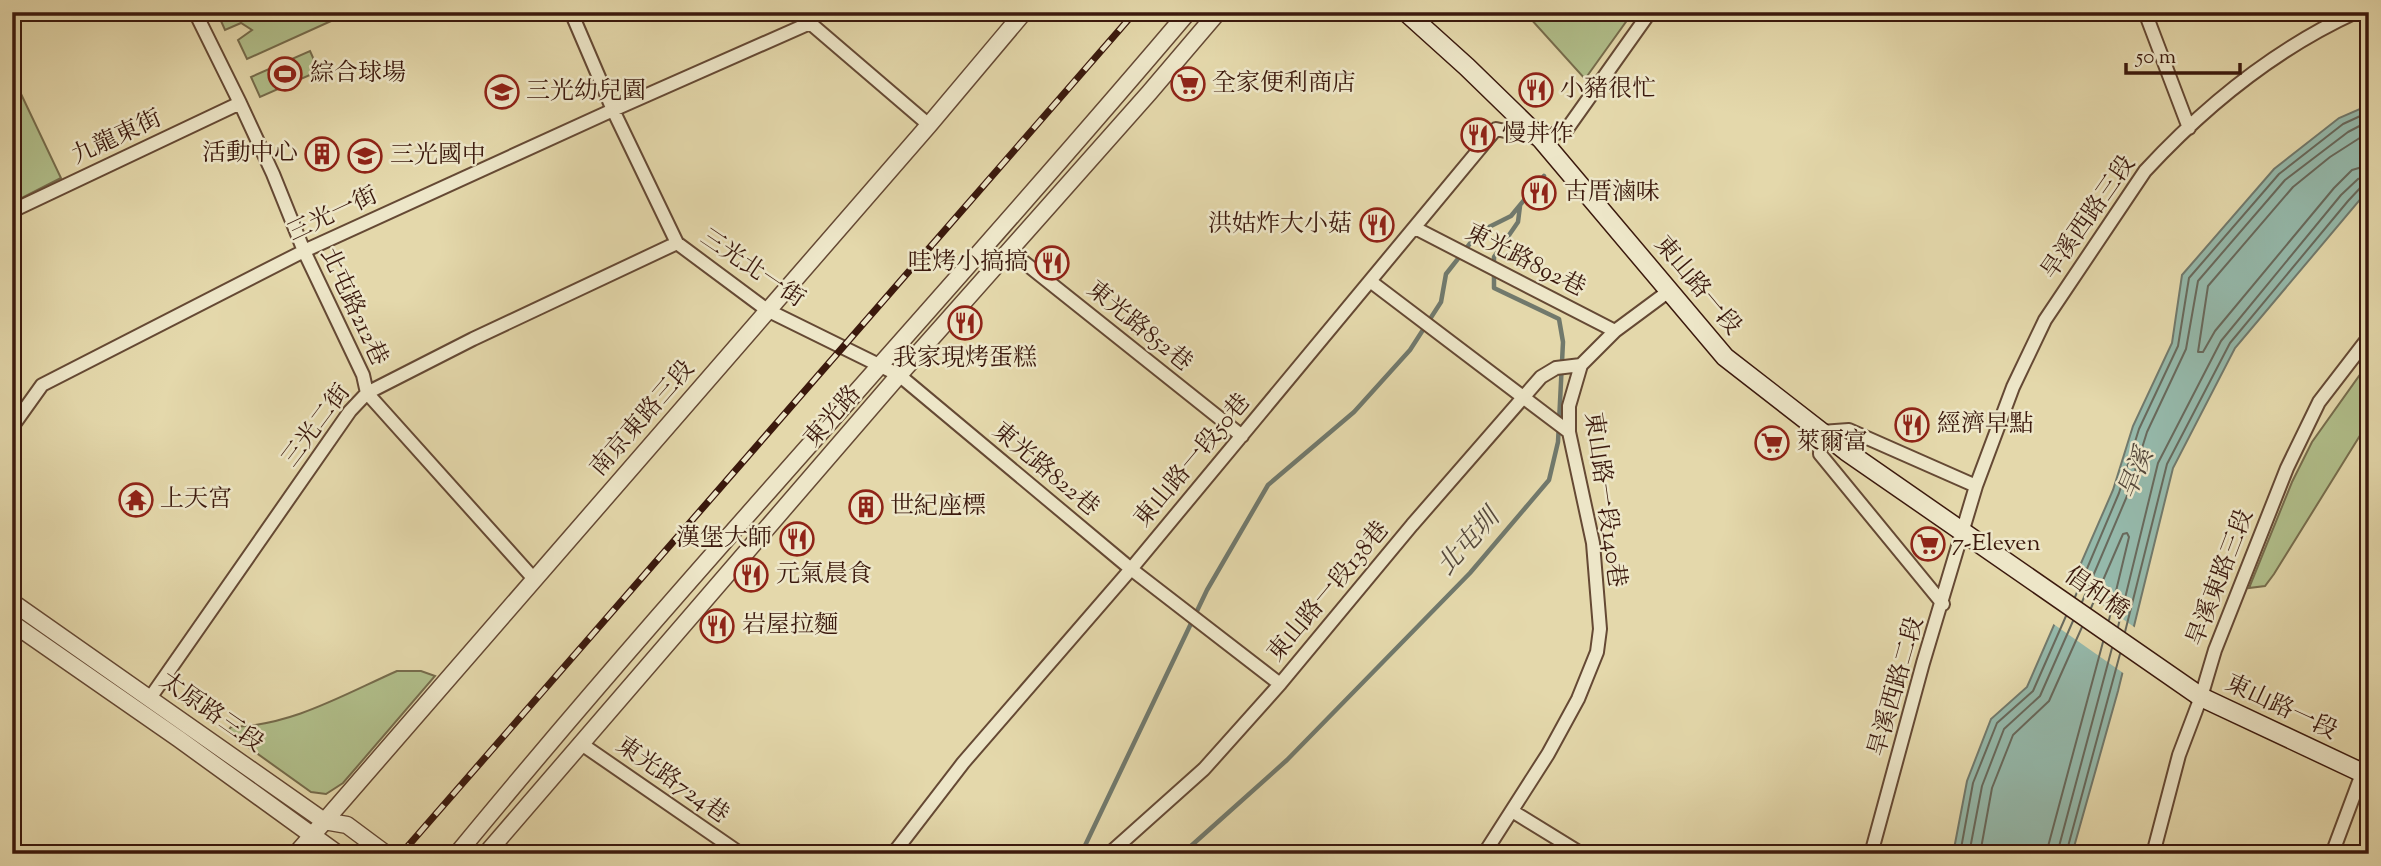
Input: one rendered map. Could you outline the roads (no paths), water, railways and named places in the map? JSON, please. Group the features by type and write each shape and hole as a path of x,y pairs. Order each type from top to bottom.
{"main road":[{"name":"東山路一段","path":"1406,12 1541,139 1725,357 1821,432 1987,549"},
{"name":"倡和橋","path":"1987,549 2176,679"},
{"name":"東山路一段","path":"2176,679 2201,697 2367,776"}],"street":[{"path":"12,17 21,12"},
{"name":"北屯路212巷","path":"195,12 273,174 304,251 363,375 367,393 534,579"},
{"name":"三光北一街","path":"571,12 613,110 677,243 767,310 882,365"},
{"name":"南京東路三段","path":"296,854 1024,12"},
{"name":"東光路","path":"457,854 559,730 882,365 1188,12"},
{"name":"東光路","path":"486,854 899,375 1218,12"},
{"path":"1541,139 1567,129 1650,12"},
{"path":"2145,12 2189,128"},
{"name":"旱溪西路三段","path":"1963,531 1976,486 2013,387 2045,320 2145,171 2189,128 2265,64 2325,27 2356,12"},
{"path":"807,18 929,125"},
{"name":"三光一街","path":"12,427 42,385 304,251 807,18"},
{"name":"九龍東街","path":"12,211 240,103"},
{"name":"東山路一段50巷","path":"893,854 963,763 1131,569 1496,129 1541,139"},
{"name":"東光路892巷","path":"1415,228 1615,331"},
{"name":"三光二街","path":"150,698 350,411 367,393 473,339 677,243"},
{"name":"東光路852巷","path":"1010,251 1242,436"},
{"path":"1370,281 1569,432"},
{"name":"東山路一段140巷","path":"1484,854 1560,732 1578,699 1597,652 1600,629 1593,543 1569,432 1569,406 1581,365 1615,331 1669,291"},
{"name":"旱溪東路三段","path":"2153,854 2179,755 2220,637 2287,468 2319,402 2369,337"},
{"name":"東光路822巷","path":"882,365 899,375 1131,569 1280,684"},
{"name":"東山路一段138巷","path":"1110,854 1204,769 1280,684 1412,525 1541,377 1556,368 1581,365"},
{"path":"1942,604 1820,454 1821,432 1849,430 1976,486"},
{"name":"旱溪西路二段","path":"1871,854 1923,663 1963,531"},
{"name":"太原路三段","path":"12,602 324,821 348,825 386,854"},
{"name":"太原路三段","path":"12,623 338,854"},
{"name":"東光路724巷","path":"580,743 741,854"},
{"path":"2332,854 2367,776 2369,755"},
{"path":"1512,811 1582,854"}],"water":[{"name":"旱溪","path":"2369,105 2369,189 2235,348 2173,468 2118,691 2072,854 1953,854 1967,781 1991,719 2027,687 2113,490 2133,426 2172,343 2182,275 2274,169 2339,118"}],"waterway":[{"name":"北屯圳","path":"1081,854 1207,590 1268,485 1354,412 1410,350 1441,302 1446,274 1479,232 1511,216 1544,176"},
{"name":"北屯圳","path":"1182,854 1287,760 1470,573 1549,480 1558,442 1563,342 1559,319 1494,288 1494,257 1518,222 1520,206"}],"railway":[{"path":"401,854 1135,12"}],"place":[{"name":"綜合球場","path":"285,74"},
{"name":"全家便利商店","path":"1188,84"},
{"name":"小豬很忙","path":"1536,90"},
{"name":"三光幼兒園","path":"502,92"},
{"name":"慢丼作","path":"1478,135"},
{"name":"活動中心","path":"322,154"},
{"name":"三光國中","path":"365,156"},
{"name":"古厝滷味","path":"1539,193"},
{"name":"洪姑炸大小菇","path":"1377,225"},
{"name":"哇烤小搞搞","path":"1052,263"},
{"name":"我家現烤蛋糕","path":"965,323"},
{"name":"經濟早點","path":"1912,425"},
{"name":"萊爾富","path":"1772,443"},
{"name":"上天宮","path":"136,500"},
{"name":"世紀座標","path":"866,507"},
{"name":"漢堡大師","path":"797,539"},
{"name":"7-Eleven","path":"1928,544"},
{"name":"元氣晨食","path":"751,575"},
{"name":"岩屋拉麵","path":"717,626"}]}
